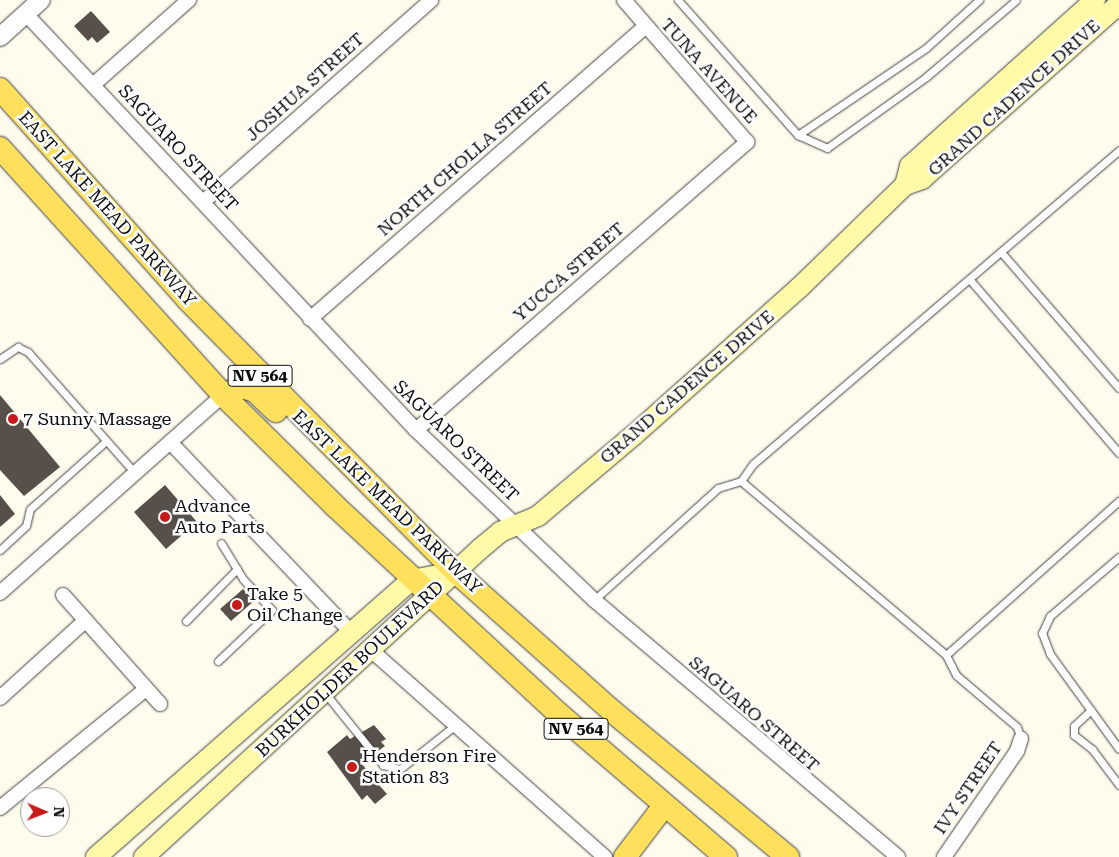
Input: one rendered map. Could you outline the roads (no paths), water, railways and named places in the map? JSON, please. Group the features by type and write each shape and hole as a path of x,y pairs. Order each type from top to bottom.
{"main road":[{"name":"GRAND CADENCE DRIVE","path":"905,185 910,166 1096,0"},
{"name":"GRAND CADENCE DRIVE","path":"456,572 500,532 538,516 634,435 800,288 905,185 922,179 1119,4"},
{"name":"EAST LAKE MEAD PARKWAY","path":"0,89 189,301 315,433 456,572 612,711 788,857"},
{"name":"NV 564","path":"0,148 223,395 411,580 664,806 726,857"},
{"path":"223,395 242,387 255,391 292,426 315,433"},
{"name":"BURKHOLDER BOULEVARD","path":"96,857 411,580 456,572"},
{"name":"BURKHOLDER BOULEVARD","path":"144,857 372,651 456,572"},
{"path":"230,739 251,761"},
{"path":"625,857 664,806"},
{"path":"153,807 173,832"}],"street":[{"path":"0,37 41,0"},
{"path":"94,84 189,0"},
{"name":"JOSHUA STREET","path":"203,202 431,0"},
{"name":"TUNA AVENUE","path":"624,0 645,27 747,142"},
{"name":"SAGUARO STREET","path":"26,14 94,84 310,319 416,430 594,600 898,857"},
{"name":"NORTH CHOLLA STREET","path":"310,319 645,27"},
{"name":"YUCCA STREET","path":"416,430 747,142"},
{"path":"0,593 223,395"},
{"path":"170,442 351,632"},
{"path":"63,595 160,704"},
{"path":"0,698 85,621"},
{"path":"372,651 453,727 605,857"},
{"path":"0,808 146,688"},
{"name":"IVY STREET","path":"944,857 1017,751 1021,739"}],"lane":[{"path":"678,0 798,135 828,148 926,77 1016,0"},
{"path":"798,135 926,48 979,0"},
{"path":"594,600 718,488 741,481 753,464 970,281 1119,150"},
{"path":"1001,252 1119,388"},
{"path":"970,281 1119,453"},
{"path":"0,359 18,347 28,352 135,473"},
{"path":"0,550 26,526 30,509 106,441"},
{"path":"741,481 946,655 956,675 1017,727 1021,739"},
{"path":"946,655 1119,501"},
{"path":"218,661 272,610 237,569 221,543"},
{"path":"1119,557 1050,616 1042,632 1050,654 1119,749"},
{"path":"186,621 237,569"},
{"path":"325,693 383,765 400,768 408,764 453,727"},
{"path":"1090,710 1074,726 1074,735 1092,749 1119,785"}],"place":[{"name":"7 Sunny Massage","path":"13,419"},
{"name":"Advance Auto Parts","path":"165,517"},
{"name":"Take 5 Oil Change","path":"237,605"},
{"name":"Henderson Fire Station 83","path":"352,767"}]}
